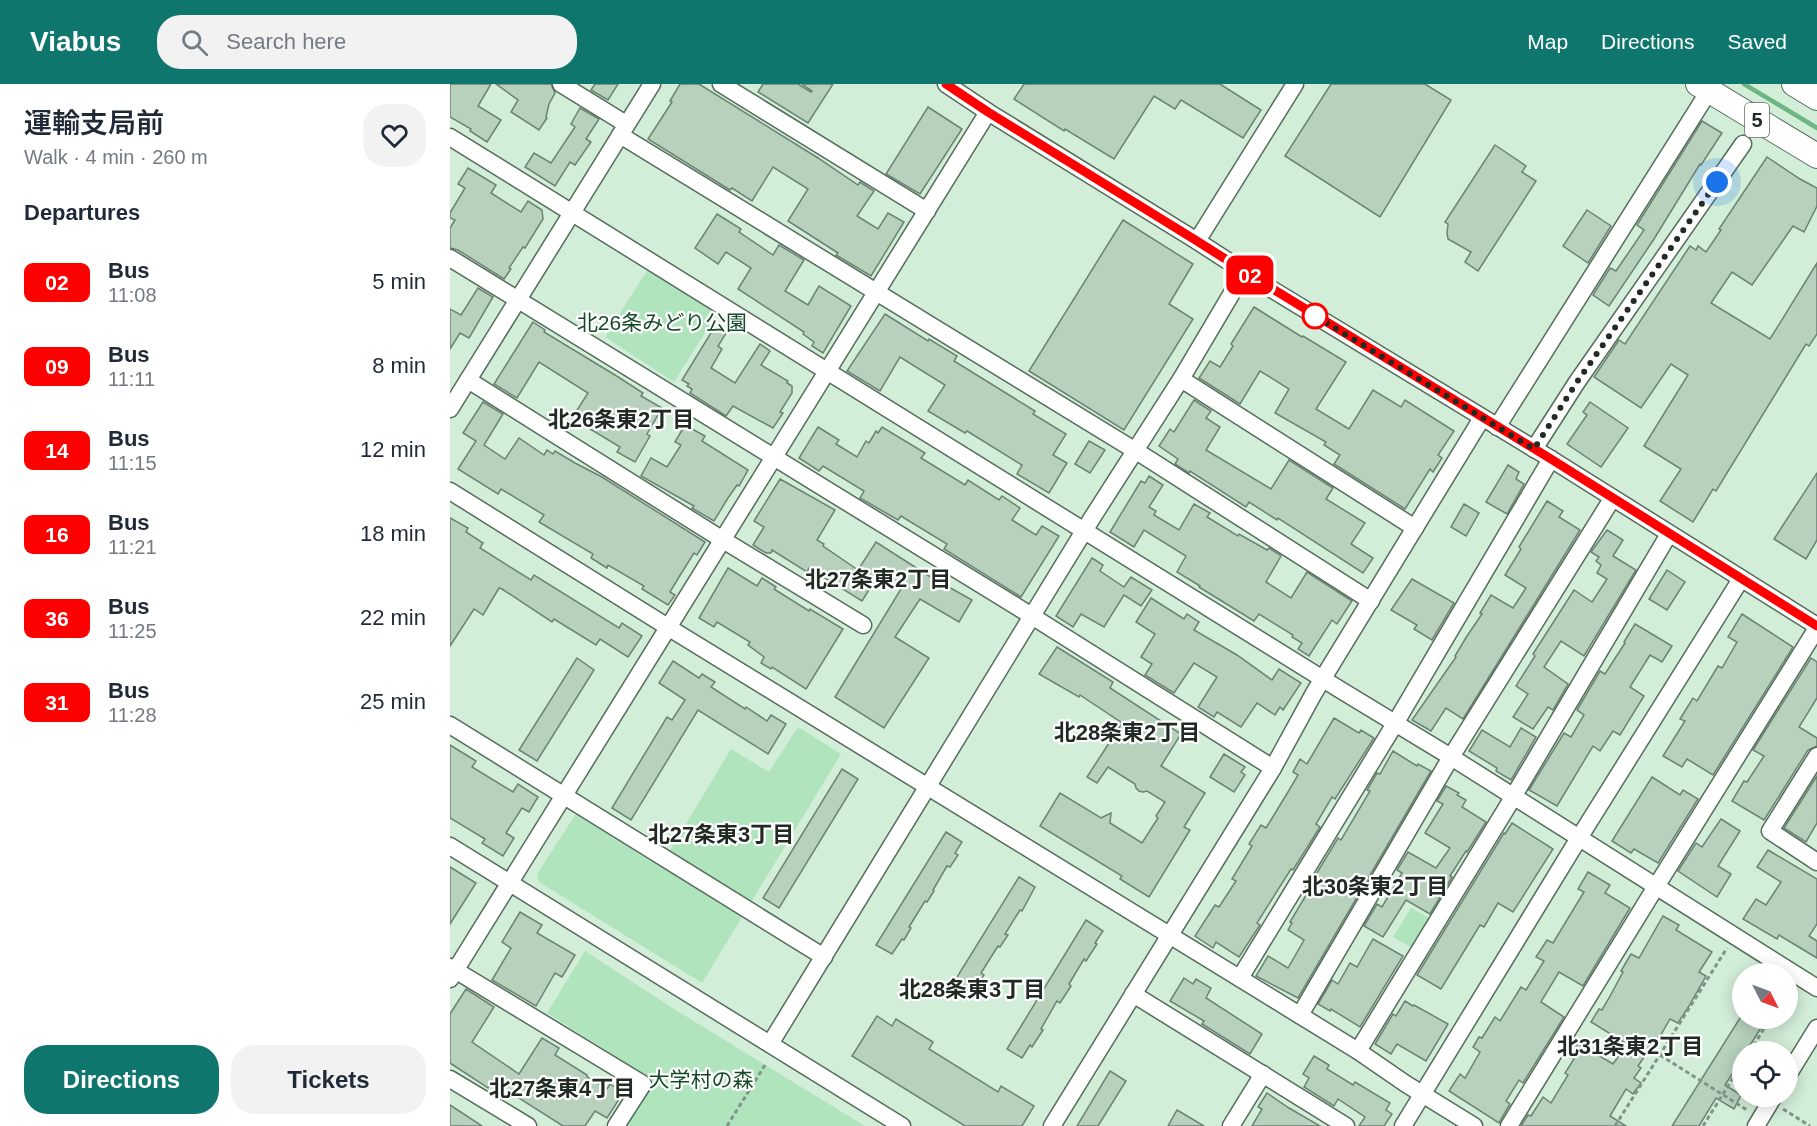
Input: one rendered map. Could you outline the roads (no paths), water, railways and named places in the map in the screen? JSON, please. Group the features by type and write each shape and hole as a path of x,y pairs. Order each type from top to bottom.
{"highway":[{"name":"5","path":"1794,84 1817,98"},
{"name":"5","path":"1704,87 1817,156"}],"street":[{"path":"561,84 623,130 876,292 1136,451 1371,601"},
{"path":"450,409 651,84"},
{"path":"721,84 927,211"},
{"path":"1197,241 1295,84"},
{"path":"952,86 988,112 1551,459 1817,627 1509,1126"},
{"path":"1052,1126 1273,768 1323,679 1415,528 1489,422 1704,87"},
{"path":"616,1126 643,1084 452,972 510,884 988,112"},
{"path":"450,136 1451,757 1817,988"},
{"path":"1534,449 1577,382 1743,144"},
{"path":"450,258 1033,617 1273,768"},
{"path":"770,1044 1084,531 1181,379 1245,271"},
{"path":"1181,379 1415,528"},
{"path":"468,380 863,625"},
{"path":"1240,978 1396,723 1551,459"},
{"path":"450,491 1358,1051 1474,1126"},
{"path":"1300,1016 1451,757 1612,499"},
{"path":"1358,1051 1669,534"},
{"path":"1403,1126 1741,579"},
{"path":"450,725 824,957"},
{"path":"1816,759 1770,831 1817,862"},
{"path":"450,846 902,1126"},
{"path":"1133,994 1346,1126"},
{"path":"1798,1058 1817,1028"},
{"path":"1231,1126 1263,1074"},
{"path":"450,1079 528,1126"},
{"path":"1752,1119 1770,1107"}],"waterway":[{"path":"1744,84 1817,128"}],"district":[{"name":"北26条東2丁目","path":"621,419"},
{"name":"北27条東2丁目","path":"878,579"},
{"name":"北28条東2丁目","path":"1127,732"},
{"name":"北27条東3丁目","path":"721,834"},
{"name":"北30条東2丁目","path":"1375,886"},
{"name":"北28条東3丁目","path":"972,989"},
{"name":"北31条東2丁目","path":"1630,1046"},
{"name":"北27条東4丁目","path":"562,1088"}],"park label":[{"name":"北26条みどり公園","path":"662,323"},
{"name":"大学村の森","path":"701,1080"}]}
